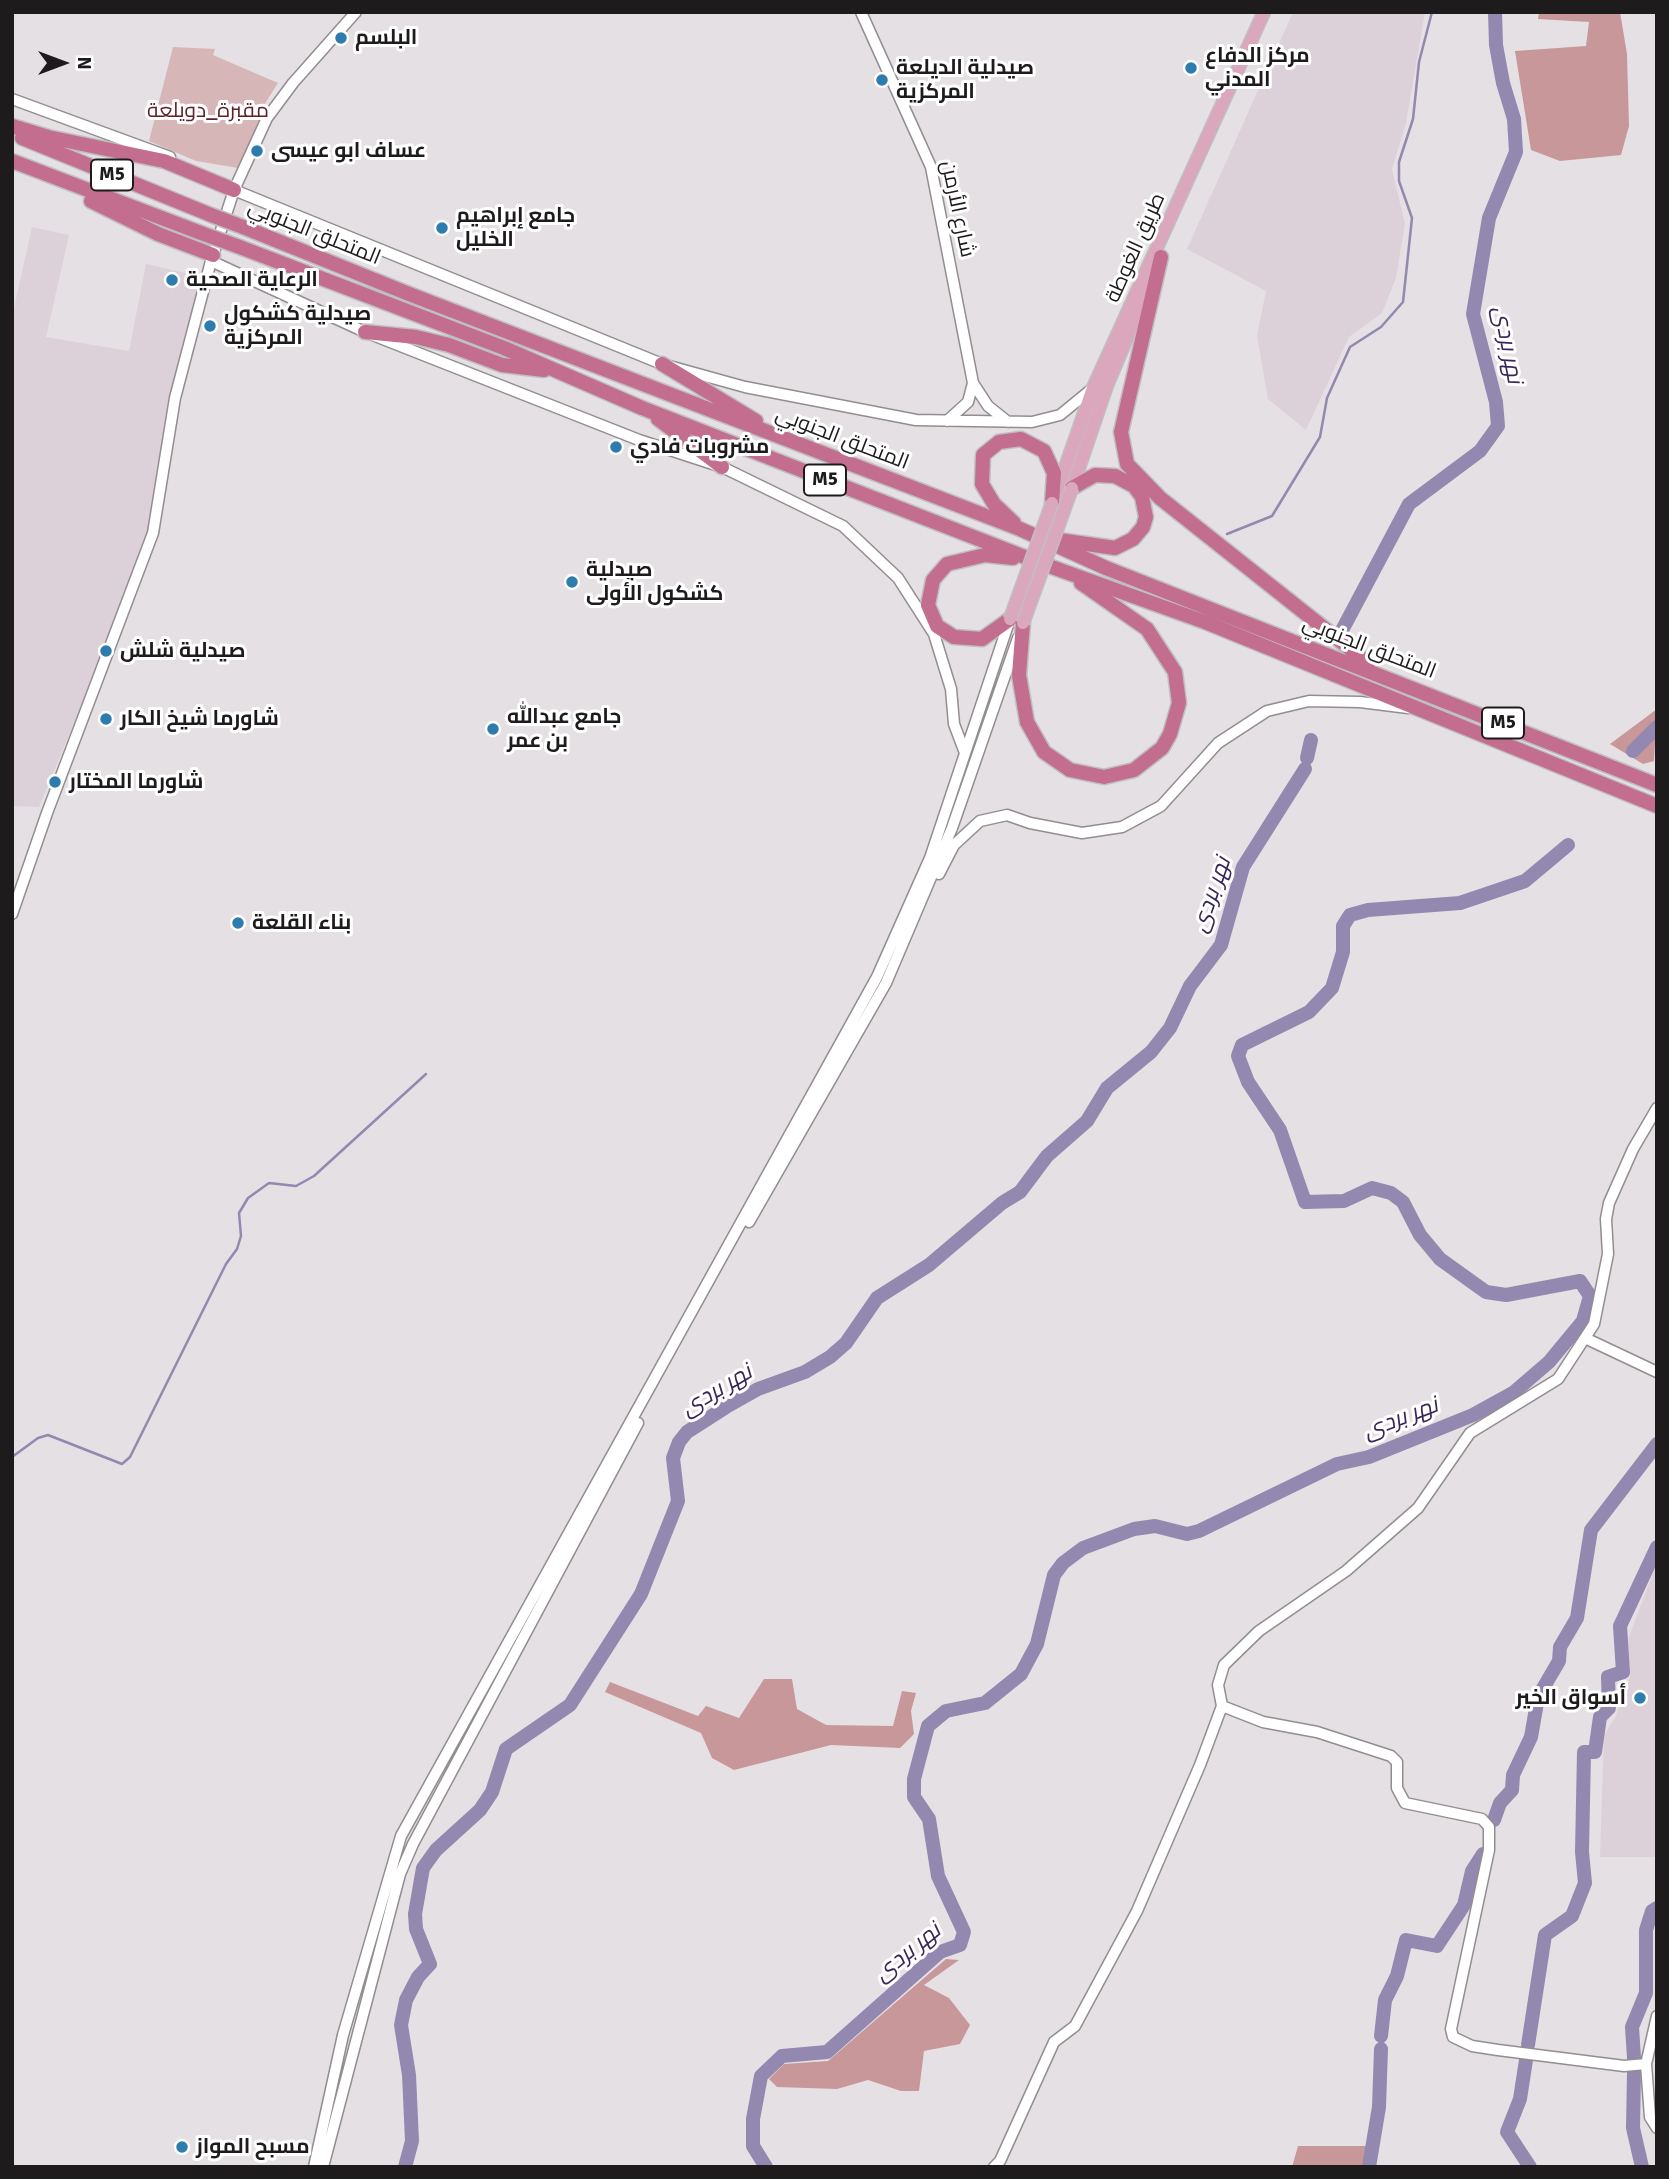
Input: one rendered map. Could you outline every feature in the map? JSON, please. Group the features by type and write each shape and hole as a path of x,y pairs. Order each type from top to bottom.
{"highway":[{"path":"12,126 48,137 165,158 236,187"},
{"name":"المتحلق الجنوبي","path":"12,134 780,438 1020,529 1106,568 1657,785"},
{"name":"المتحلق الجنوبي","path":"12,161 561,372 642,408 1035,561 1205,622 1657,806"},
{"path":"31,170 212,258"},
{"path":"1161,257 1121,432 1127,464 1160,498 1350,652 1409,686"},
{"path":"365,332 449,345 502,365 561,372"},
{"path":"662,364 780,438"},
{"path":"642,408 722,467"},
{"path":"1020,529 994,504 982,484 983,455 990,447 999,442 1021,439 1044,450 1054,473 1052,503"},
{"path":"1040,538 1115,548 1127,544 1143,527 1146,517 1142,497 1134,486 1115,476 1095,475 1072,488"},
{"path":"1035,561 985,555 947,564 933,580 928,605 937,626 954,637 982,639 1017,621 1019,675 1027,722 1044,752 1070,770 1104,777 1134,770 1162,748 1176,719 1179,703 1177,682 1170,662 1153,635 1134,617 1060,569"}],"main road":[{"path":"12,914 47,813 153,533 175,398 212,258 236,187 267,118 293,83 356,12"},
{"name":"شارع الأرمن","path":"861,12 931,167 973,383 988,405 1009,422"},
{"name":"طريق الغوطة","path":"1052,503 1093,388 1264,12"},
{"path":"314,2167 343,2035 401,1836 877,977 930,858 965,753 1072,488 1107,385 1161,257 1273,12"},
{"path":"12,99 165,158"},
{"path":"236,187 479,292 662,364 745,387 916,420 1009,422 1032,422 1060,415 1093,388"},
{"path":"212,258 365,332 639,440 722,467 842,526 898,578 934,635 951,689 954,724 965,753"},
{"path":"947,421 968,402 973,383"},
{"path":"323,2167 400,1874 413,1844 704,1299 886,982 952,828 1052,503"},
{"path":"929,883 939,875 954,845 980,821 1007,814 1030,823 1082,833 1122,827 1161,806 1217,743 1267,711 1309,701 1360,702 1415,709"},
{"path":"994,2167 1000,2161 1054,2042 1074,2026 1137,1911 1200,1765 1222,1706 1218,1685 1224,1665 1248,1641 1346,1571 1418,1508 1470,1433 1558,1379 1587,1339 1598,1310 1607,1265 1609,1203 1633,1149 1657,1108"},
{"path":"1587,1339 1657,1372"},
{"path":"1222,1706 1263,1722 1317,1732 1391,1756 1397,1762 1397,1788 1405,1803 1482,1819 1489,1827 1489,1850 1451,2029 1453,2037 1472,2046 1498,2050 1624,2066 1646,2064"},
{"path":"1657,2016 1646,2064 1650,2118 1657,2128"}],"shaded area":[{"path":"1293,12 1425,12 1406,123 1392,169 1405,224 1396,278 1382,313 1349,337 1306,430 1268,399 1257,336 1266,291 1187,249"},
{"path":"1539,12 1620,12 1627,54 1629,126 1621,155 1560,161 1531,150 1515,51 1586,46 1589,22 1538,19"},
{"path":"32,227 69,235 46,337 129,351 146,264 207,278 175,398 153,533 39,807 12,806 12,317"},
{"path":"1657,709 1654,761 1643,764 1610,744"},
{"name":"أسواق الخير","path":"1657,1563 1657,1857 1600,1857 1604,1735 1615,1718 1630,1677 1628,1639"},
{"path":"764,1679 792,1679 797,1709 826,1725 893,1726 902,1691 916,1693 911,1711 914,1734 900,1748 831,1745 734,1770 712,1758 701,1733 605,1692 610,1682 698,1716 706,1706 739,1718"},
{"path":"946,1959 959,1960 924,1985 949,1998 970,2025 960,2044 924,2051 919,2091 901,2091 868,2080 837,2089 777,2087 769,2079 784,2064 828,2061"},
{"path":"1298,2146 1379,2146 1375,2167 1292,2167"}],"green space":[{"name":"مقبرة_دويلعة","path":"173,47 215,49 213,55 278,83 259,113 267,118 244,169 196,161 149,141"}],"waterway":[{"path":"1227,534 1272,516 1320,437 1327,398 1350,347 1381,327 1403,302 1412,218 1399,181 1399,162 1413,119 1419,62 1432,12"},
{"name":"نهر بردى","path":"1339,636 1409,504 1480,451 1498,426 1496,402 1473,314 1489,218 1516,152 1514,119 1503,83 1496,45 1495,12"},
{"name":"نهر بردى","path":"1633,751 1657,727"},
{"name":"نهر بردى","path":"1307,758 1311,740"},
{"name":"نهر بردى","path":"405,2167 412,2141 409,2075 401,2025 406,2000 418,1977 430,1964 416,1929 415,1914 423,1868 436,1850 480,1810 492,1792 506,1749 570,1705 641,1594 678,1501 673,1458 679,1442 687,1432 726,1407 758,1389 805,1372 830,1357 846,1343 877,1298 929,1265 1002,1203 1020,1192 1047,1156 1087,1121 1107,1088 1151,1052 1170,1028 1190,986 1221,945 1243,867 1305,769"},
{"name":"نهر بردى","path":"766,2167 753,2146 753,2119 761,2076 782,2056 827,2052 940,1952 960,1945 964,1932 938,1876 929,1819 914,1797 914,1779 928,1726 946,1711 985,1703 1021,1674 1037,1644 1054,1575 1063,1563 1083,1548 1134,1529 1155,1526 1187,1534 1199,1531 1337,1464 1369,1457 1473,1415 1513,1393 1549,1362 1583,1321 1590,1296 1580,1281 1506,1295 1486,1292 1440,1259 1420,1235 1403,1202 1391,1193 1372,1188 1344,1201 1305,1202 1280,1130 1248,1082 1238,1056 1242,1045 1309,1012 1332,988 1343,952 1343,926 1350,915 1368,910 1460,903 1525,881 1568,845"},
{"path":"12,1457 38,1438 48,1435 122,1464 130,1457 226,1264 237,1249 241,1236 239,1213 248,1198 269,1183 296,1186 314,1176 426,1074"},
{"name":"نهر بردى","path":"1494,1820 1500,1803 1512,1790 1513,1775 1531,1737 1538,1697 1559,1661 1560,1647 1577,1618 1591,1530 1657,1444"},
{"name":"نهر بردى","path":"1528,2045 1545,1935 1572,1916 1585,1883 1582,1852 1584,1752 1595,1752 1600,1717 1609,1708 1608,1677 1623,1672 1620,1626 1657,1547"},
{"name":"نهر بردى","path":"1381,2036 1385,2000 1397,1976 1406,1940 1437,1946 1464,1905 1472,1871 1483,1854"},
{"path":"1634,2058 1632,2027 1646,1993 1646,1930 1652,1911 1657,1908"},
{"name":"نهر بردى","path":"1369,2167 1379,2107 1381,2049"},
{"name":"نهر بردى","path":"1526,2060 1520,2099 1507,2132 1530,2167"},
{"path":"1634,2072 1633,2128 1642,2167"}],"place":[{"name":"البلسم","path":"341,38"},
{"name":"مركز الدفاع المدني","path":"1191,68"},
{"name":"صيدلية الديلعة المركزية","path":"882,80"},
{"name":"عساف ابو عيسى","path":"257,151"},
{"name":"جامع إبراهيم الخليل","path":"442,228"},
{"name":"الرعاية الصحية","path":"172,280"},
{"name":"صيدلية كشكول المركزية","path":"210,326"},
{"name":"مشروبات فادي","path":"616,447"},
{"name":"صيدلية كشكول الأولى","path":"572,582"},
{"name":"صيدلية شلش","path":"106,651"},
{"name":"شاورما شيخ الكار","path":"106,719"},
{"name":"جامع عبدالله بن عمر","path":"493,729"},
{"name":"شاورما المختار","path":"55,782"},
{"name":"بناء القلعة","path":"238,923"},
{"name":"أسواق الخير","path":"1640,1698"},
{"name":"مسبح المواز","path":"182,2147"}]}
